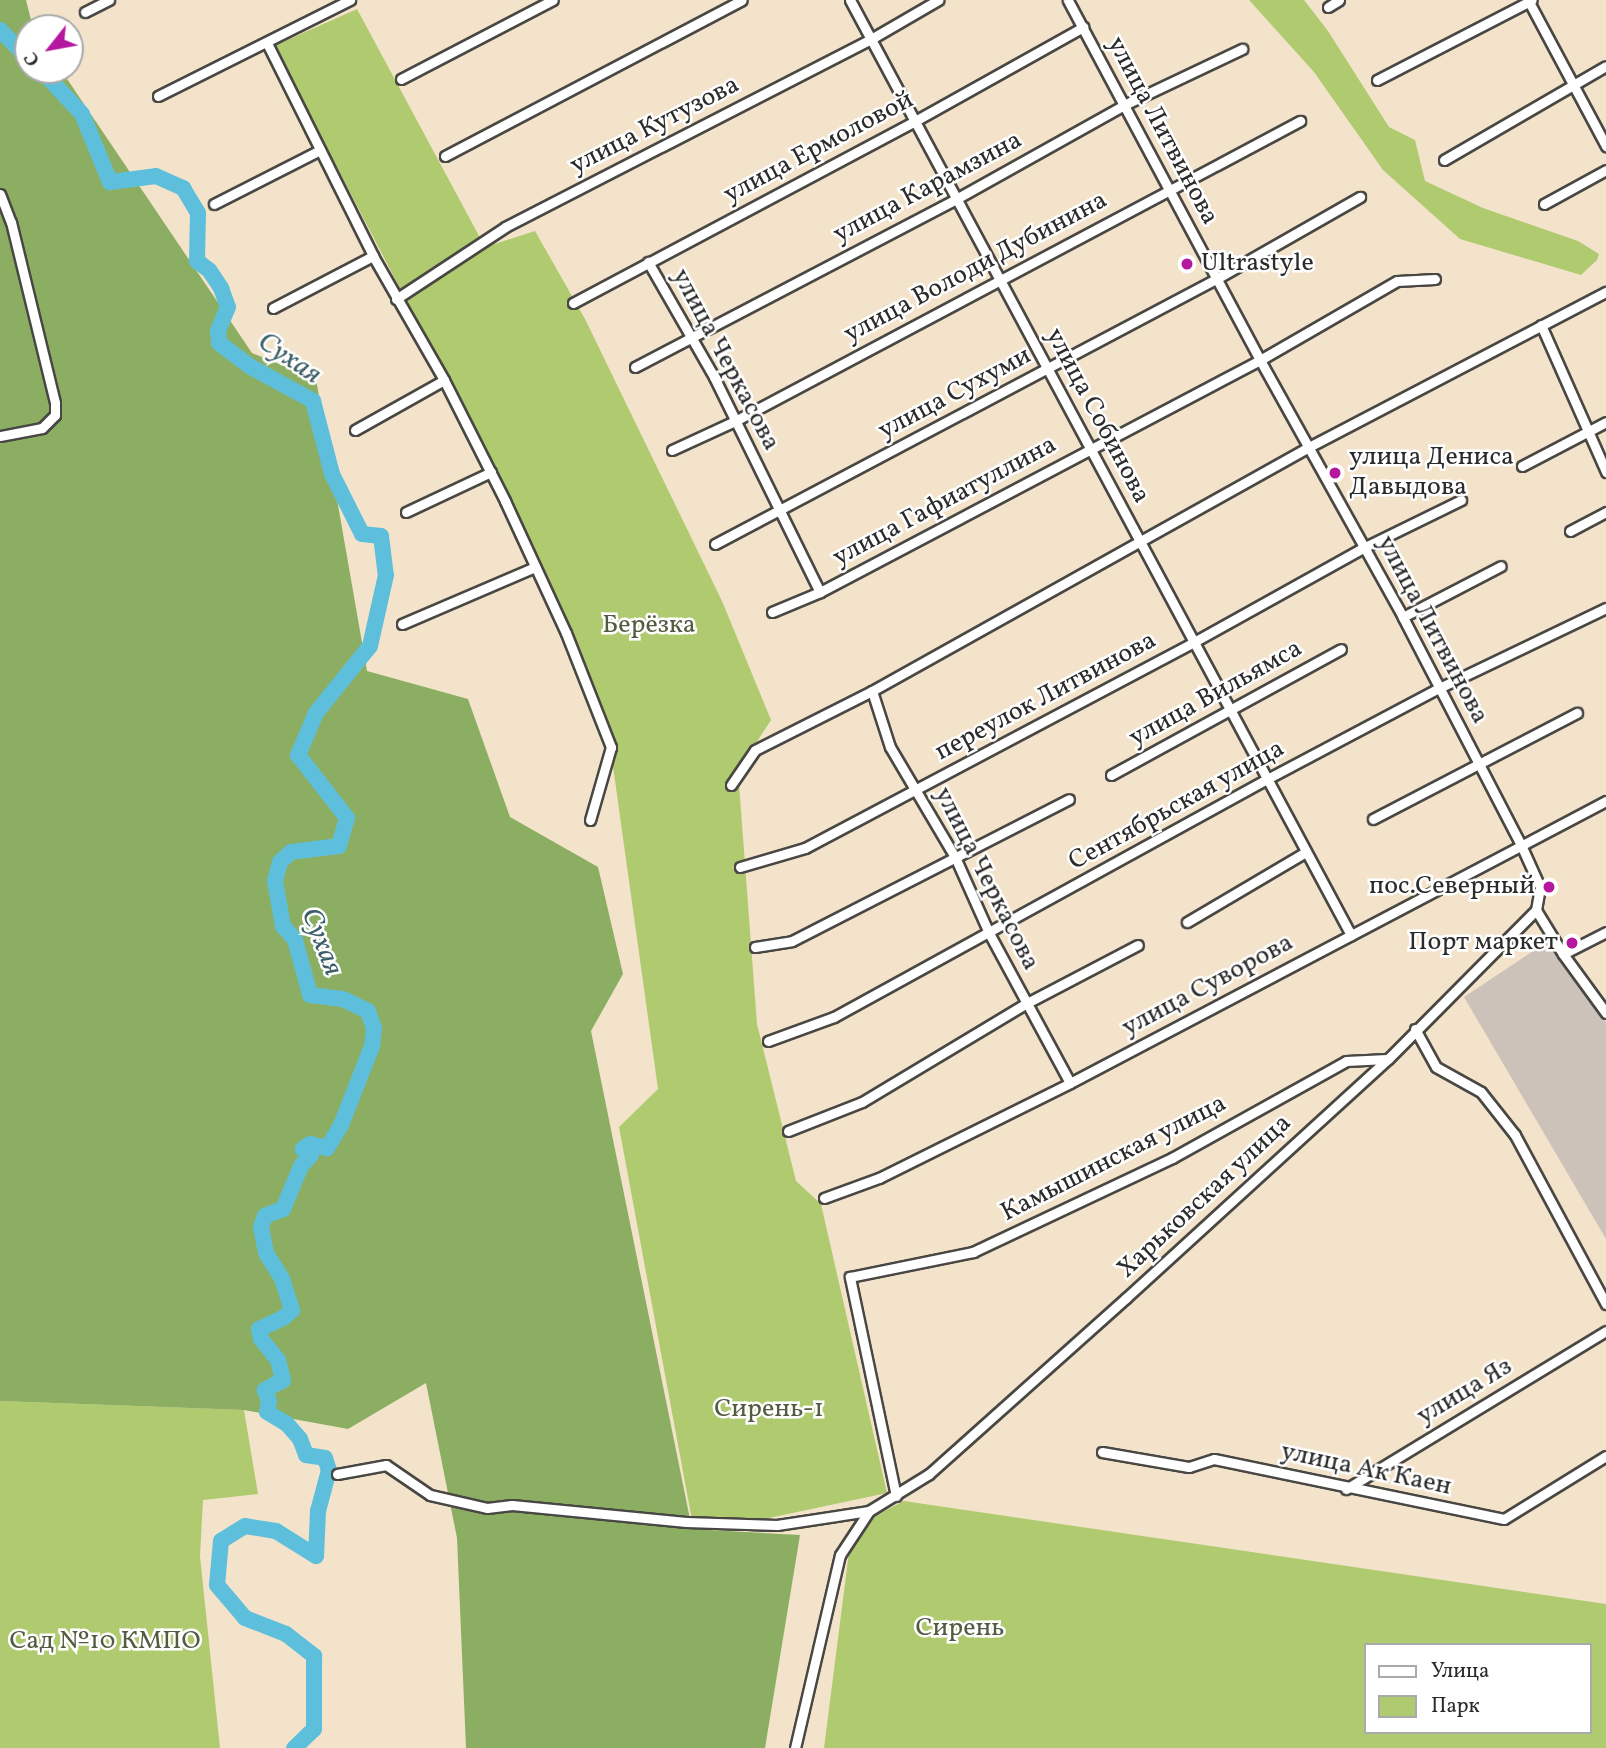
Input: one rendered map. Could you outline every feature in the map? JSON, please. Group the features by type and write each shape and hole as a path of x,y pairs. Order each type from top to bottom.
{"street":[{"path":"85,12 109,0"},
{"path":"158,96 350,0"},
{"path":"401,79 553,0"},
{"path":"445,156 742,0"},
{"name":"улица Собинова","path":"850,0 1351,935"},
{"name":"улица Кутузова","path":"397,299 505,228 871,39 938,0"},
{"name":"улица Литвинова","path":"1068,0 1216,279 1403,617 1521,845 1540,887 1536,910"},
{"path":"1328,6 1339,0"},
{"path":"1377,80 1530,1 1606,146"},
{"name":"улица Ермоловой","path":"573,303 915,121 1083,27"},
{"path":"267,43 373,256 444,380 491,472 535,567 611,747 590,820"},
{"name":"улица Карамзина","path":"635,367 691,335 956,199 1124,105 1242,48"},
{"path":"1444,160 1606,66"},
{"name":"улица Володи Дубинина","path":"672,450 735,421 1300,121"},
{"path":"214,204 320,150"},
{"path":"1545,204 1606,170"},
{"path":"0,194 11,222 55,403 55,415 42,428 0,436"},
{"name":"улица Сухуми","path":"715,544 1216,279 1360,197"},
{"path":"273,308 373,256"},
{"name":"улица Черкасова","path":"648,262 691,335 820,592"},
{"name":"улица Гафиатуллина","path":"772,612 820,592 1260,360 1397,281 1435,279"},
{"path":"731,785 755,750 872,691 1141,544 1309,447 1606,292"},
{"path":"1541,325 1606,472"},
{"path":"355,430 444,380"},
{"path":"1522,466 1606,422"},
{"path":"406,512 491,472"},
{"name":"переулок Литвинова","path":"740,867 805,848 1194,642 1365,547 1461,500"},
{"path":"1570,531 1606,512"},
{"path":"1403,617 1502,566"},
{"path":"402,624 535,567"},
{"name":"Сентябрьская улица","path":"768,1041 835,1017 1267,779 1440,688 1606,608"},
{"name":"улица Вильямса","path":"1111,775 1342,649"},
{"name":"улица Черкасова","path":"872,691 890,747 955,857 989,933 1070,1083"},
{"name":"улица Литвинова","path":"1373,819 1478,762 1577,713"},
{"path":"755,947 792,941 1069,799"},
{"name":"улица Суворова","path":"824,1198 879,1178 1070,1083 1606,800"},
{"path":"1186,922 1306,852"},
{"path":"1536,910 1563,954 1606,1013"},
{"name":"Харьковская улица","path":"869,1511 896,1496 950,1456 1388,1059 1536,910"},
{"path":"1563,954 1606,933"},
{"path":"788,1131 862,1102 1027,1003 1138,946"},
{"path":"1415,1029 1436,1067 1481,1092 1515,1135 1606,1304"},
{"name":"Камышинская улица","path":"896,1496 850,1276 973,1252 1172,1158 1346,1061 1388,1059"},
{"name":"улица Яз","path":"1346,1489 1606,1331"},
{"name":"улица Ак Каен","path":"1102,1452 1189,1467 1214,1460 1346,1489 1504,1519 1606,1456"},
{"path":"337,1474 386,1465 430,1495 486,1508 512,1505 686,1522 777,1525 869,1511"},
{"path":"795,1748 840,1555 869,1511"}],"shaded area":[{"path":"1548,941 1606,1022 1606,1239 1464,997"}],"green space":[{"path":"0,0 26,0 30,14 14,14 14,84 70,84 252,353 316,379 367,671 468,699 510,817 598,867 623,974 591,1031 692,1529 800,1535 765,1748 466,1748 457,1538 426,1383 348,1429 244,1410 0,1401"},
{"path":"1249,0 1304,0 1328,31 1389,127 1415,140 1425,181 1483,208 1578,241 1599,254 1597,260 1581,275 1460,239 1383,170 1314,72"},
{"path":"357,9 485,247 535,231 585,319 722,601 771,720 738,771 757,1024 796,1181 821,1204 887,1493 769,1518 692,1520 619,1127 658,1089 606,716 462,408 274,46"},
{"name":"Сад №10 КМПО","path":"0,1401 244,1410 258,1494 203,1500 200,1556 220,1748 0,1748"},
{"name":"Сирень","path":"904,1501 1606,1604 1606,1748 824,1748 849,1552 873,1517"}],"waterway":[{"name":"Сухая","path":"0,30 14,44"},
{"name":"Сухая","path":"54,84 82,114 110,182 156,176 183,188 198,213 197,261 209,270 221,288 228,307 218,331 219,343 251,367 313,401 332,474 362,534 381,536 386,575 370,646 316,713 298,755 347,818 339,846 291,852 280,862 275,881 283,926 295,940 310,995 343,999 368,1011 374,1028 372,1046 341,1125 327,1148 310,1144 303,1149 311,1155 301,1166 283,1209 265,1216 261,1227 266,1253 282,1279 292,1310 283,1318 259,1329 261,1339 278,1360 283,1380 265,1390 269,1401 267,1412 287,1424 300,1439 306,1455 325,1458 329,1470 318,1511 316,1556 276,1531 245,1526 221,1541 217,1585 245,1618 286,1634 314,1656 314,1729 294,1748"}],"place":[{"name":"Ultrastyle","path":"1187,264"},
{"name":"улица Дениса Давыдова","path":"1335,473"},
{"name":"пос.Северный","path":"1549,887"},
{"name":"Порт маркет","path":"1572,943"}],"park label":[{"name":"Берёзка","path":"649,626"},
{"name":"Сирень-1","path":"769,1410"}]}
